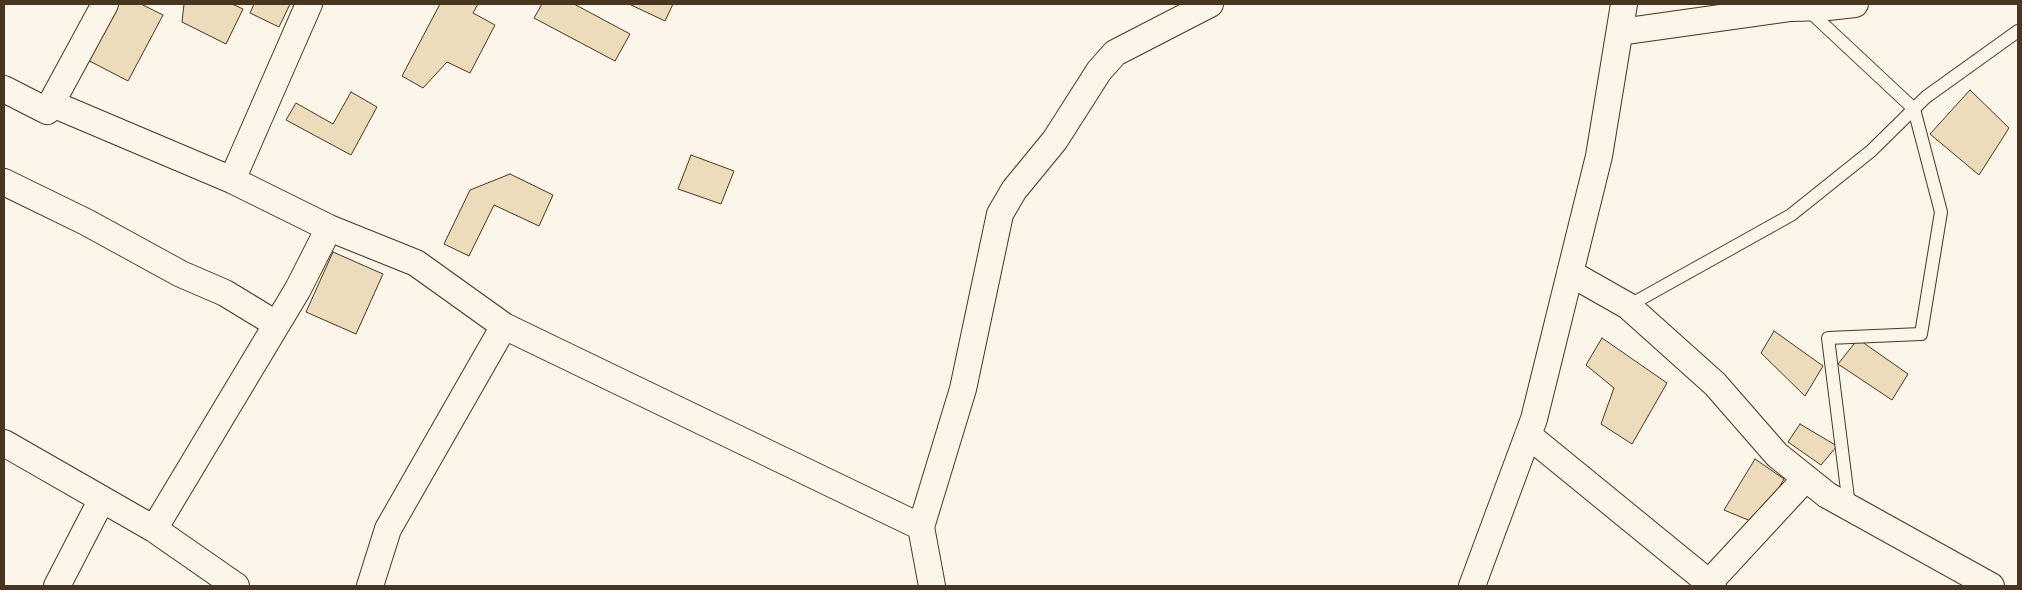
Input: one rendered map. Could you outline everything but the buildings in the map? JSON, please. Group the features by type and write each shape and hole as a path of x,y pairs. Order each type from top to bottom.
{"street":[{"path":"47,111 105,4"},
{"path":"232,180 309,4"},
{"path":"932,586 921,527 963,389 1000,214 1014,190 1055,140 1099,71 1115,53 1210,4"},
{"path":"1472,586 1534,419 1599,156 1624,4"},
{"path":"1620,32 1790,8 1855,4"},
{"path":"4,89 47,111"},
{"path":"47,111 55,105 232,180 329,228 416,263 504,326 921,527"},
{"path":"4,182 86,222 181,274 225,293 276,324"},
{"path":"154,529 298,288 329,228"},
{"path":"1570,273 1628,306 1715,384 1778,455 1827,496 1991,586"},
{"path":"370,586 388,529 504,326"},
{"path":"1528,436 1709,585 1806,478"},
{"path":"4,443 154,529 236,586"},
{"path":"58,586 102,499"}],"lane":[{"path":"1805,8 1914,109 1941,212 1921,334 1828,338 1850,508"},
{"path":"1628,306 1791,214 1871,151 1926,97 2018,31"}]}
